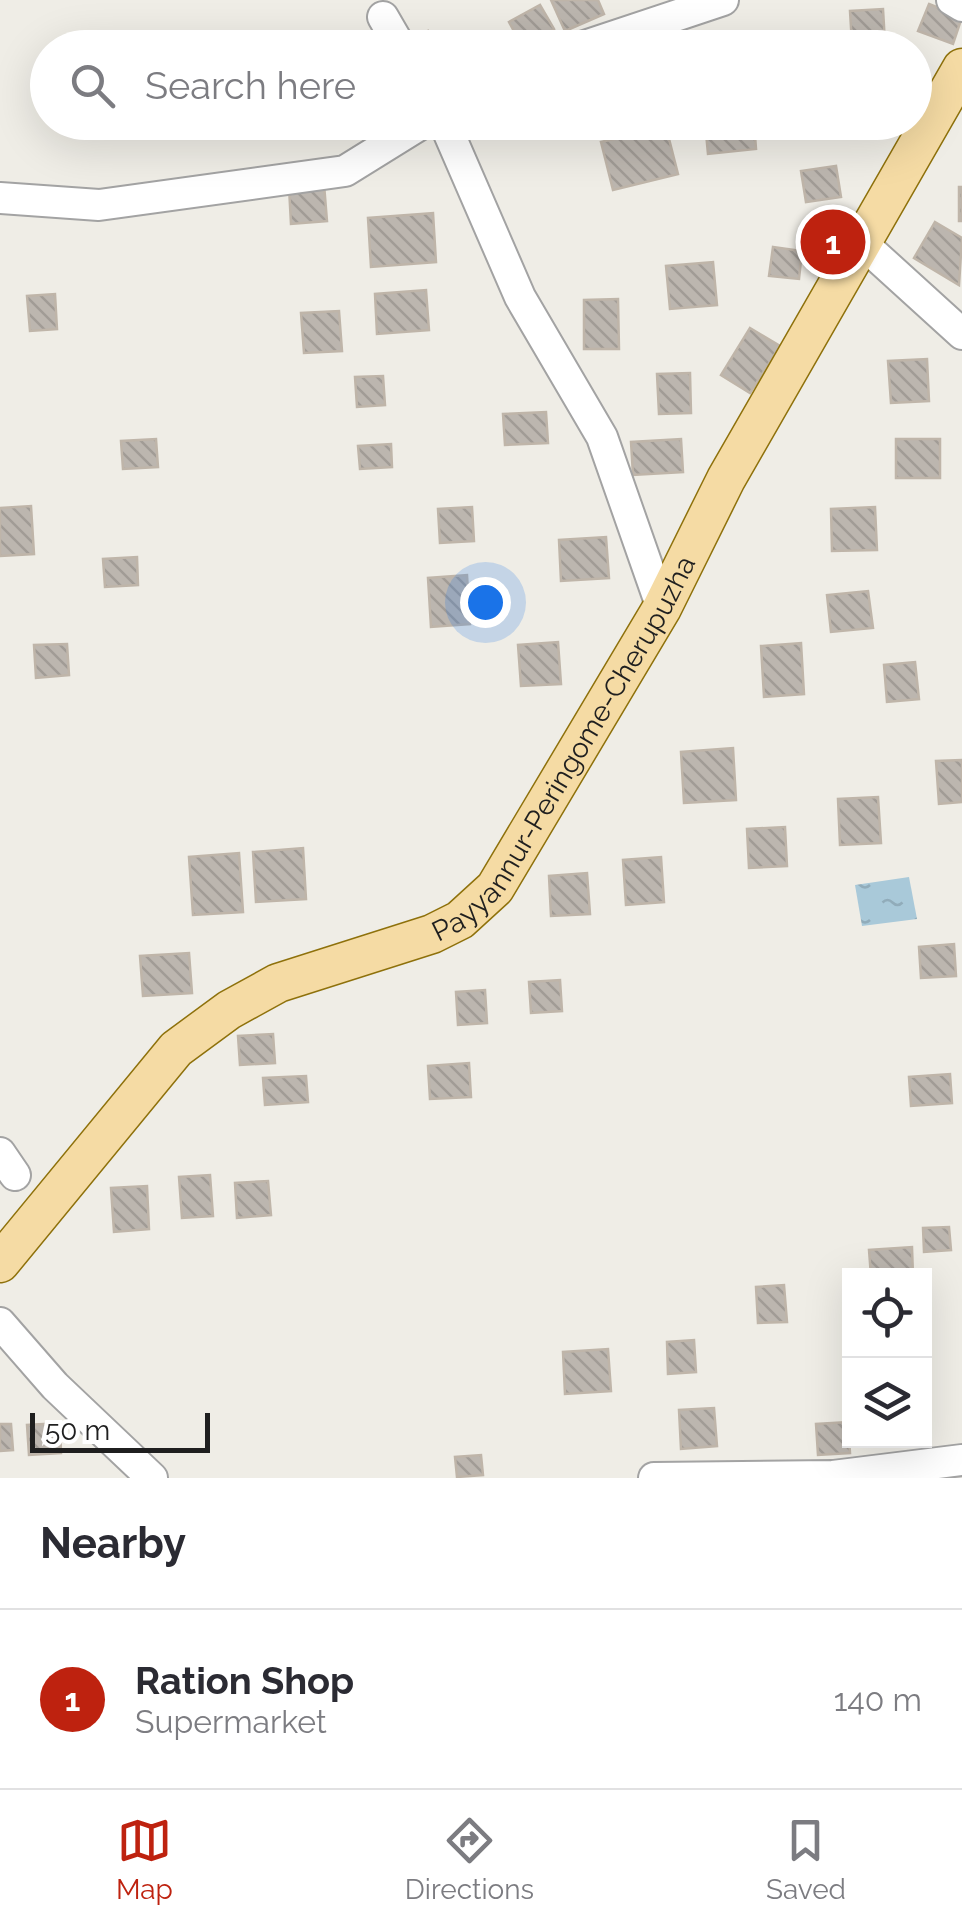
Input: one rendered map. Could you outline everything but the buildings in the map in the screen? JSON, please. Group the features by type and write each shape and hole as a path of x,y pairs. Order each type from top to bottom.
{"main road":[{"name":"Payyannur-Peringome-Cherupuzha","path":"932,121 962,68"},
{"name":"Payyannur-Peringome-Cherupuzha","path":"0,1263 176,1048 229,1010 278,984 460,920 496,888 662,608 726,479 922,140"}],"street":[{"path":"633,30 724,0"},
{"path":"952,0 962,6"},
{"path":"383,17 391,30"},
{"path":"0,198 99,205 345,171 395,140"},
{"path":"452,140 520,298 602,437 662,608"},
{"path":"863,244 962,334"},
{"path":"0,1323 55,1386 152,1478"},
{"path":"654,1478 833,1476 962,1460"}],"water":[{"path":"909,877 917,919 862,926 855,885"}],"place":[{"name":"Ration Shop","path":"833,242"}]}
